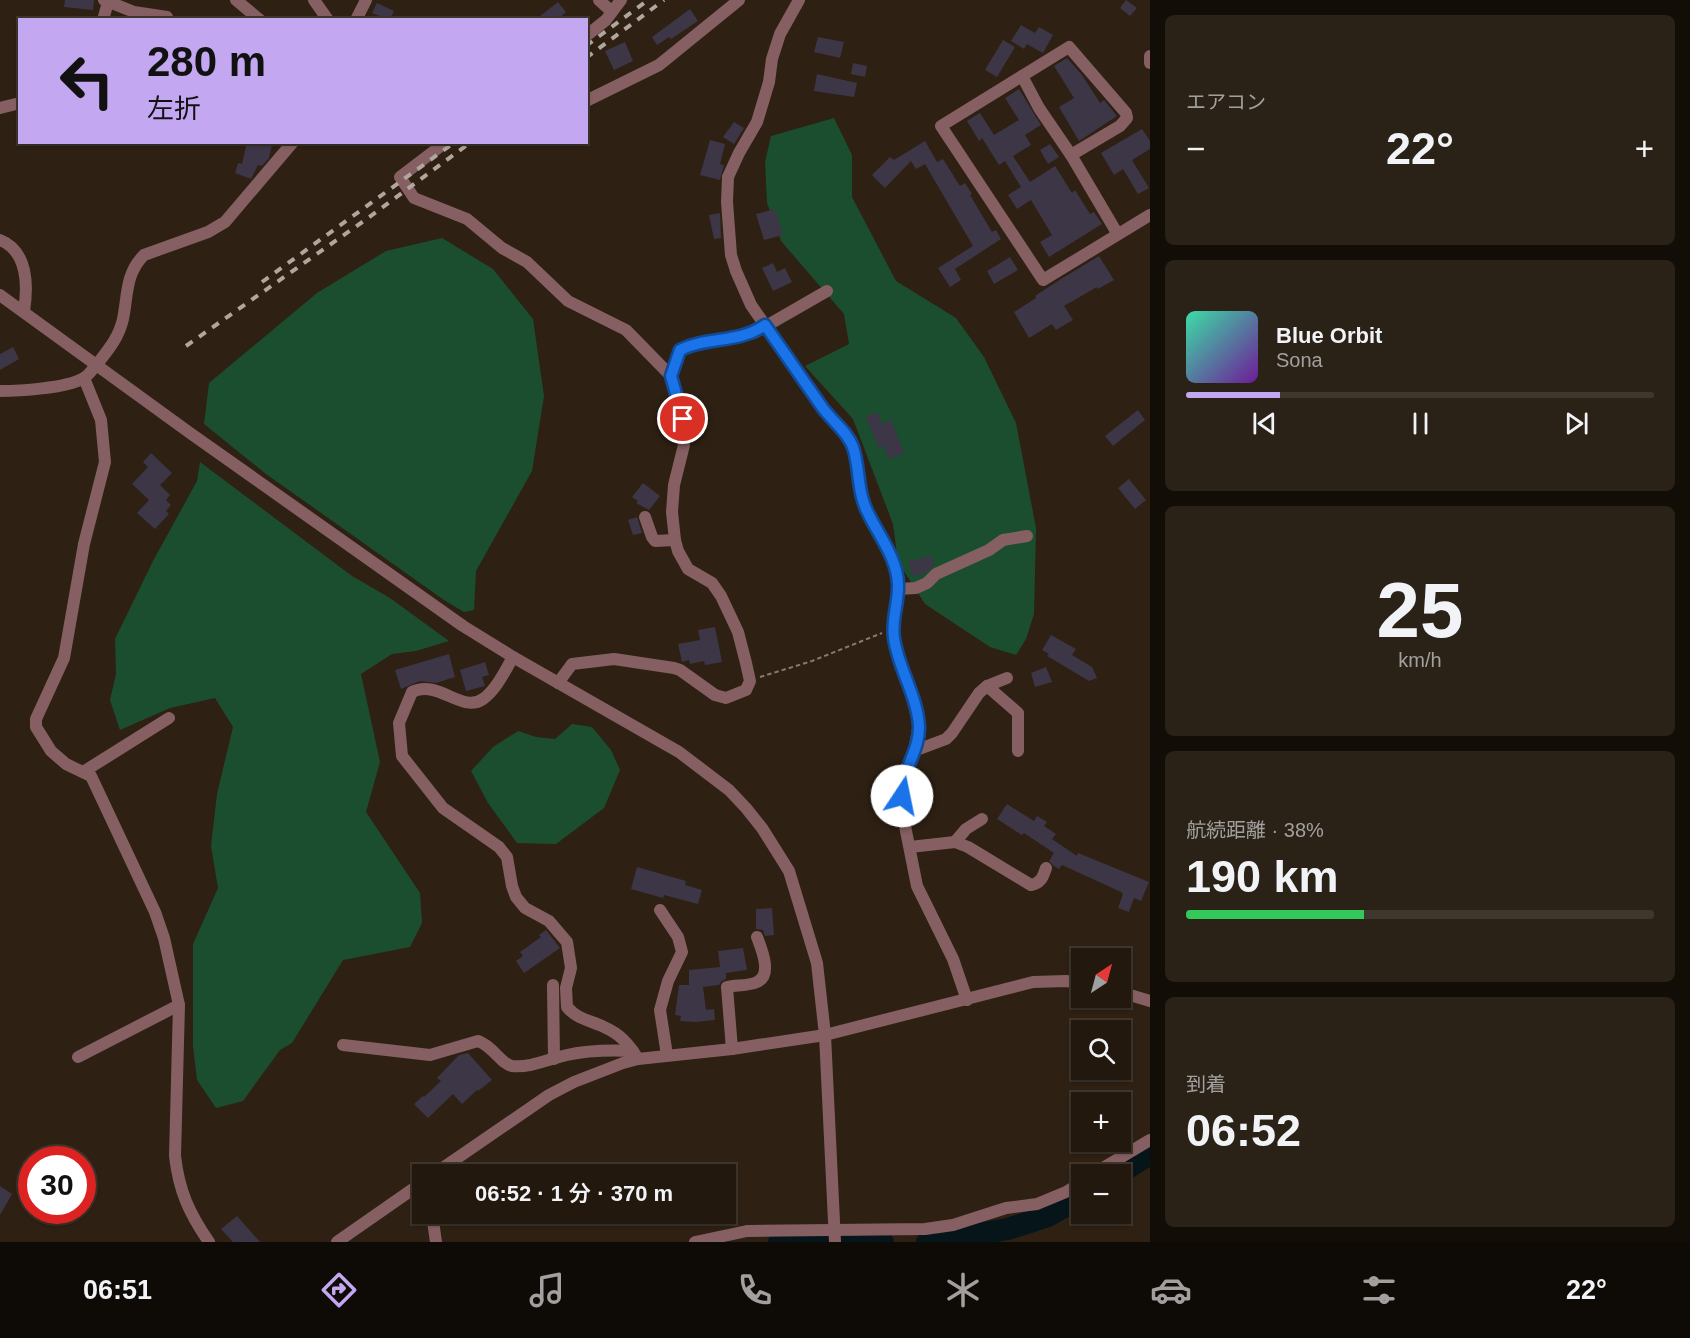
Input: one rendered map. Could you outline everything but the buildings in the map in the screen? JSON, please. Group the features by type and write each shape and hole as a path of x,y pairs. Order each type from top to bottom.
{"street":[{"path":"236,0 258,18"},
{"path":"314,0 326,18"},
{"path":"357,18 366,0"},
{"path":"599,0 611,11"},
{"path":"588,34 606,20 621,0"},
{"path":"588,100 605,94 659,65 739,0"},
{"path":"800,0 780,34 757,122 728,177 727,202 731,255 752,305 823,409 842,429 852,446 867,512 892,558 898,589 893,628 894,640 919,724 914,751 902,786 903,816 917,886 952,959 967,1000"},
{"path":"103,18 106,1 134,12 167,17"},
{"path":"1071,155 1120,126 1127,118 1126,113 1069,47 941,126 1043,280 1150,215"},
{"path":"1150,56 1150,63"},
{"path":"1022,76 1117,234"},
{"path":"0,108 18,104"},
{"path":"0,391 42,388 84,378 92,372 111,347 120,328 130,273 136,262 144,255 208,232 225,222 291,144"},
{"path":"443,144 400,177 414,198 467,219 502,248 527,262 568,301 626,330 671,376 683,419 684,445 674,485 672,512 675,540 688,569 711,583 721,596 738,632 750,681 746,690 726,699 705,690 680,670 614,659 572,664 558,683"},
{"path":"0,240 13,246 20,256 28,289 24,311"},
{"path":"671,376 680,350 693,344 745,336 827,291"},
{"path":"0,295 453,619 513,657 679,752 729,790 762,828 789,871 818,963 825,1035 835,1235"},
{"path":"84,378 101,420 105,462 84,544 64,657 36,719 36,727 51,751 66,764 91,776 155,912 167,948 179,1005 175,1156 177,1180 184,1200 209,1242"},
{"path":"645,517 655,541 675,540"},
{"path":"898,589 921,586 936,574 989,550 1003,540 1027,536"},
{"path":"513,657 483,699 472,704 462,702 435,689 418,688 412,692 399,723 402,756 443,808 499,847 507,857 516,897 525,908 549,921 567,942 571,968 567,988 567,1007 579,1017 602,1025 620,1036 636,1055"},
{"path":"914,751 946,739 980,693 987,686 1007,678"},
{"path":"987,686 1018,713 1018,751"},
{"path":"83,772 169,717"},
{"path":"955,842 966,829 982,819"},
{"path":"910,847 955,842 968,847 1031,885 1037,884 1046,868"},
{"path":"660,910 678,937 682,952 668,981 660,1010 667,1055"},
{"path":"732,1049 727,987 758,982 764,976 765,963 757,937"},
{"path":"343,1045 430,1055 478,1041 492,1049 505,1064 510,1066 538,1063 608,1049 636,1055 667,1055 732,1049 825,1035 1033,982 1071,982"},
{"path":"553,985 554,1059"},
{"path":"1131,995 1150,1001"},
{"path":"78,1057 179,1005"},
{"path":"449,1164 549,1095 636,1055"},
{"path":"1110,1164 1150,1140"},
{"path":"695,1242 747,1231 835,1235 925,1229 953,1225 1006,1208 1037,1204 1071,1189"},
{"path":"337,1242 412,1190"},
{"path":"433,1224 436,1242"}],"path":[{"path":"750,681 812,661 893,628"}],"green space":[{"path":"834,118 852,155 852,197 896,281 956,318 984,357 1016,423 1036,528 1034,614 1026,639 1016,655 990,647 925,604 898,562 893,524 853,419 805,366 849,344 844,314 781,241 767,203 765,162 771,136"},
{"path":"442,238 493,269 533,319 544,396 532,471 476,571 474,610 464,612 266,474 204,424 209,383 317,293 386,251"},
{"path":"200,462 352,576 390,598 449,641 416,651 392,654 361,674 380,762 366,812 420,893 422,923 410,947 343,960 292,1043 280,1050 243,1101 216,1108 197,1080 193,1046 193,944 218,888 211,846 217,794 233,727 215,698 170,708 120,730 110,700 116,674 115,639 153,561 197,481"},
{"path":"572,724 592,727 611,750 620,770 604,808 556,844 517,843 488,803 471,771 493,747 518,731 536,737 555,739"}],"waterway":[{"path":"1131,1166 1150,1154"},
{"path":"927,1242 1008,1229 1048,1216 1071,1203"},
{"path":"779,1242 848,1240 883,1242"}],"railway":[{"path":"588,45 648,0"},
{"path":"588,57 664,0"},
{"path":"262,282 452,144"},
{"path":"186,346 368,218 468,144"}],"route":[{"path":"683,419 671,376 680,350 693,344 745,336 765,325 823,409 842,429 852,446 867,512 892,558 898,584 893,628 894,640 919,724 914,751 904,777 902,796"}]}
